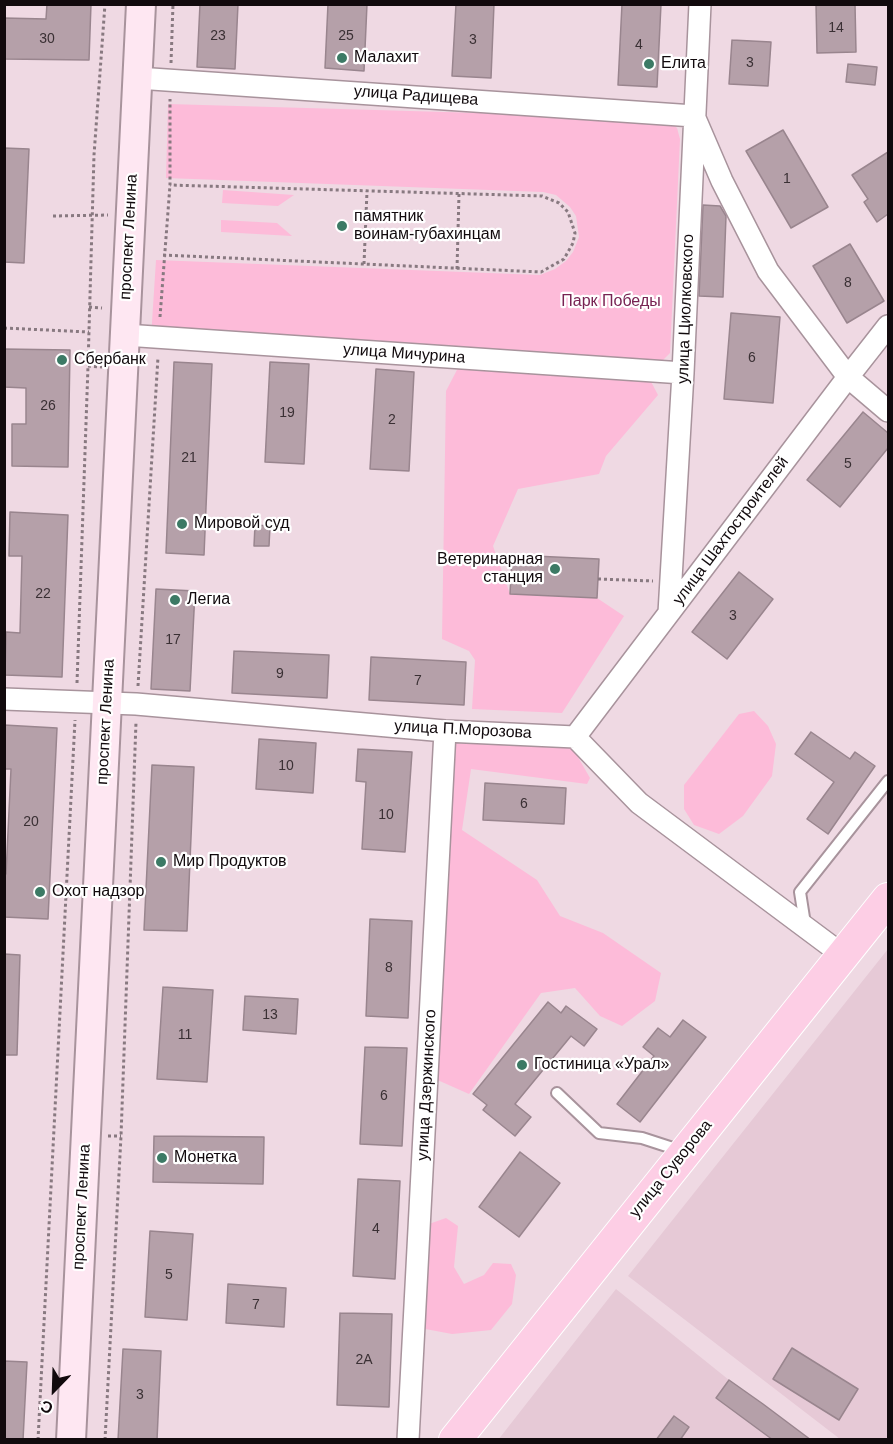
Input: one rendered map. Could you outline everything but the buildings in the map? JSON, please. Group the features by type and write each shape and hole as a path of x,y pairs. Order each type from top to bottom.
{"main road":[{"name":"проспект Ленина","path":"71,1440 141,4"},
{"name":"улица Суворова","path":"455,1440 888,899"}],"street":[{"name":"улица Циолковского","path":"669,613 700,4"},
{"name":"улица Радищева","path":"137,78 694,116"},
{"path":"694,116 722,181 768,271 848,377 888,411"},
{"name":"улица Шахтостроителей","path":"575,737 888,326"},
{"name":"улица Мичурина","path":"125,335 683,373"},
{"name":"улица П.Морозова","path":"4,699 107,703 445,731 575,737"},
{"name":"улица Дзержинского","path":"408,1440 445,731"},
{"path":"575,737 639,803 843,956"}],"lane":[{"path":"806,927 800,892 888,781"},
{"path":"557,1093 599,1133 642,1138 685,1152"}],"path":[{"path":"163,255 541,272 564,259 573,243 574,233 568,212 559,203 542,196 170,185"},
{"path":"364,265 367,191"},
{"path":"457,269 459,194"},
{"path":"53,216 130,215"},
{"path":"4,328 89,332"},
{"path":"598,579 671,582"}],"shaded area":[{"path":"888,949 888,1439 840,1439 628,1276"},
{"path":"616,1289 729,1380 811,1439 498,1440"}],"green space":[{"name":"Парк Победы","path":"168,104 651,118 670,122 677,128 680,139 670,353 660,363 151,338 156,260 540,275 555,269 566,261 573,252 579,237 576,216 570,207 556,195 543,192 166,178"},
{"path":"223,190 294,195 278,206 222,203"},
{"path":"221,220 277,223 292,236 221,232"},
{"path":"458,368 647,374 658,395 606,456 599,474 518,489 493,546 510,594 597,598 624,616 562,713 472,709 475,660 469,651 442,639 446,391"},
{"path":"754,711 768,726 776,744 772,776 743,816 719,834 694,825 684,809 684,785 739,714"},
{"path":"479,742 571,745 590,778 587,784 471,769 462,830 537,880 560,916 603,933 661,973 655,1001 622,1026 600,1016 575,988 541,993 469,1094 433,1078 452,744"},
{"path":"446,1218 458,1226 454,1267 464,1284 484,1275 493,1263 511,1264 516,1275 512,1304 491,1330 452,1334 420,1328 429,1224"}],"place":[{"name":"Малахит","path":"342,58"},
{"name":"Елита","path":"649,64"},
{"name":"памятник воинам-губахинцам","path":"342,226"},
{"name":"Сбербанк","path":"62,360"},
{"name":"Мировой суд","path":"182,524"},
{"name":"Ветеринарная станция","path":"555,569"},
{"name":"Легиа","path":"175,600"},
{"name":"Мир Продуктов","path":"161,862"},
{"name":"Охот надзор","path":"40,892"},
{"name":"Гостиница «Урал»","path":"522,1065"},
{"name":"Монетка","path":"162,1158"}]}
